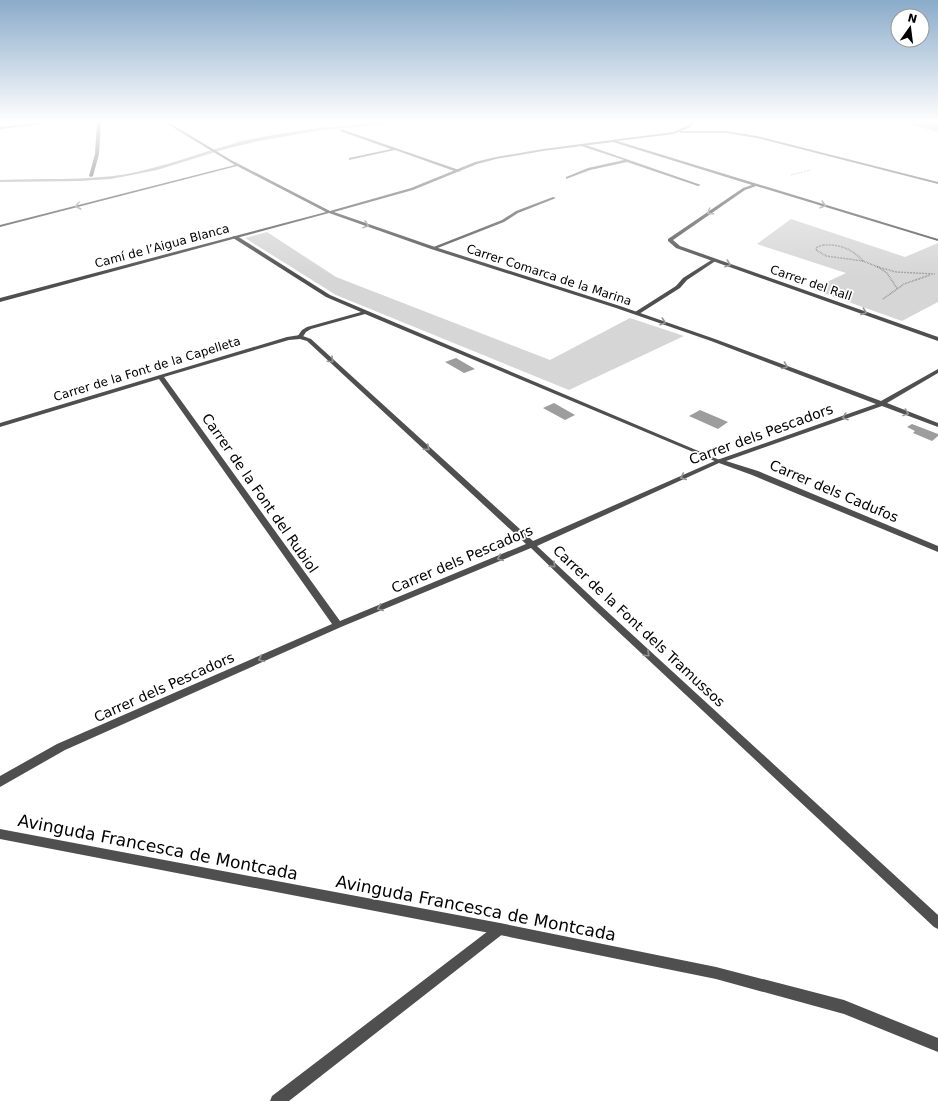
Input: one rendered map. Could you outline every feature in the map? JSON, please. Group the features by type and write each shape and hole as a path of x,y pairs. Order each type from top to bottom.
{"street":[{"path":"0,226 205,173"},
{"name":"Carrer Comarca de la Marina","path":"254,173 330,212 433,248 637,313 763,358 938,425"},
{"name":"Camí de l’Aigua Blanca","path":"0,300 235,236 330,212 412,189 452,173"},
{"path":"567,178 580,173"},
{"path":"666,173 699,185"},
{"path":"717,173 938,240"},
{"name":"Camí de l’Aigua Blanca","path":"900,173 938,183"},
{"name":"Carrer del Rall","path":"755,185 744,189 670,240 678,247 938,339"},
{"path":"433,248 554,198"},
{"name":"Carrer dels Cadufos","path":"235,236 324,294 719,461 755,473 938,549"},
{"path":"637,313 678,287 685,279 715,260"},
{"path":"300,338 304,331 309,328 365,312"},
{"name":"Carrer de la Font de la Capelleta","path":"0,425 289,338 300,338"},
{"name":"Carrer de la Font dels Tramussos","path":"300,338 309,340 532,545 938,923"},
{"name":"Carrer dels Pescadors","path":"0,782 61,747 338,625 532,545 719,461 881,404 938,371"},
{"name":"Carrer de la Font del Rubiol","path":"161,377 338,625"},
{"name":"Avinguda Francesca de Montcada","path":"0,834 500,929 731,977 844,1007 938,1045"},
{"path":"277,1101 500,929"}],"path":[{"path":"792,175 799,173"},
{"path":"863,261 858,254 846,248 822,246 818,247 816,250 826,256 863,261 896,272 935,274"},
{"path":"878,267 887,273 897,288 911,281 938,273"}],"shaded area":[{"path":"791,219 905,257 938,243 938,302 902,321 812,289 846,273 757,244"},
{"path":"267,232 336,277 550,360 630,318 684,336 569,390 336,295 245,238"},
{"path":"456,358 475,369 464,373 445,362"},
{"path":"554,403 575,415 565,420 543,408"},
{"path":"700,410 728,422 718,429 689,416"},
{"path":"912,424 938,434 938,436 932,441 913,433 915,431 907,427"}],"waterway":[{"path":"0,181 79,180 133,173"}]}
